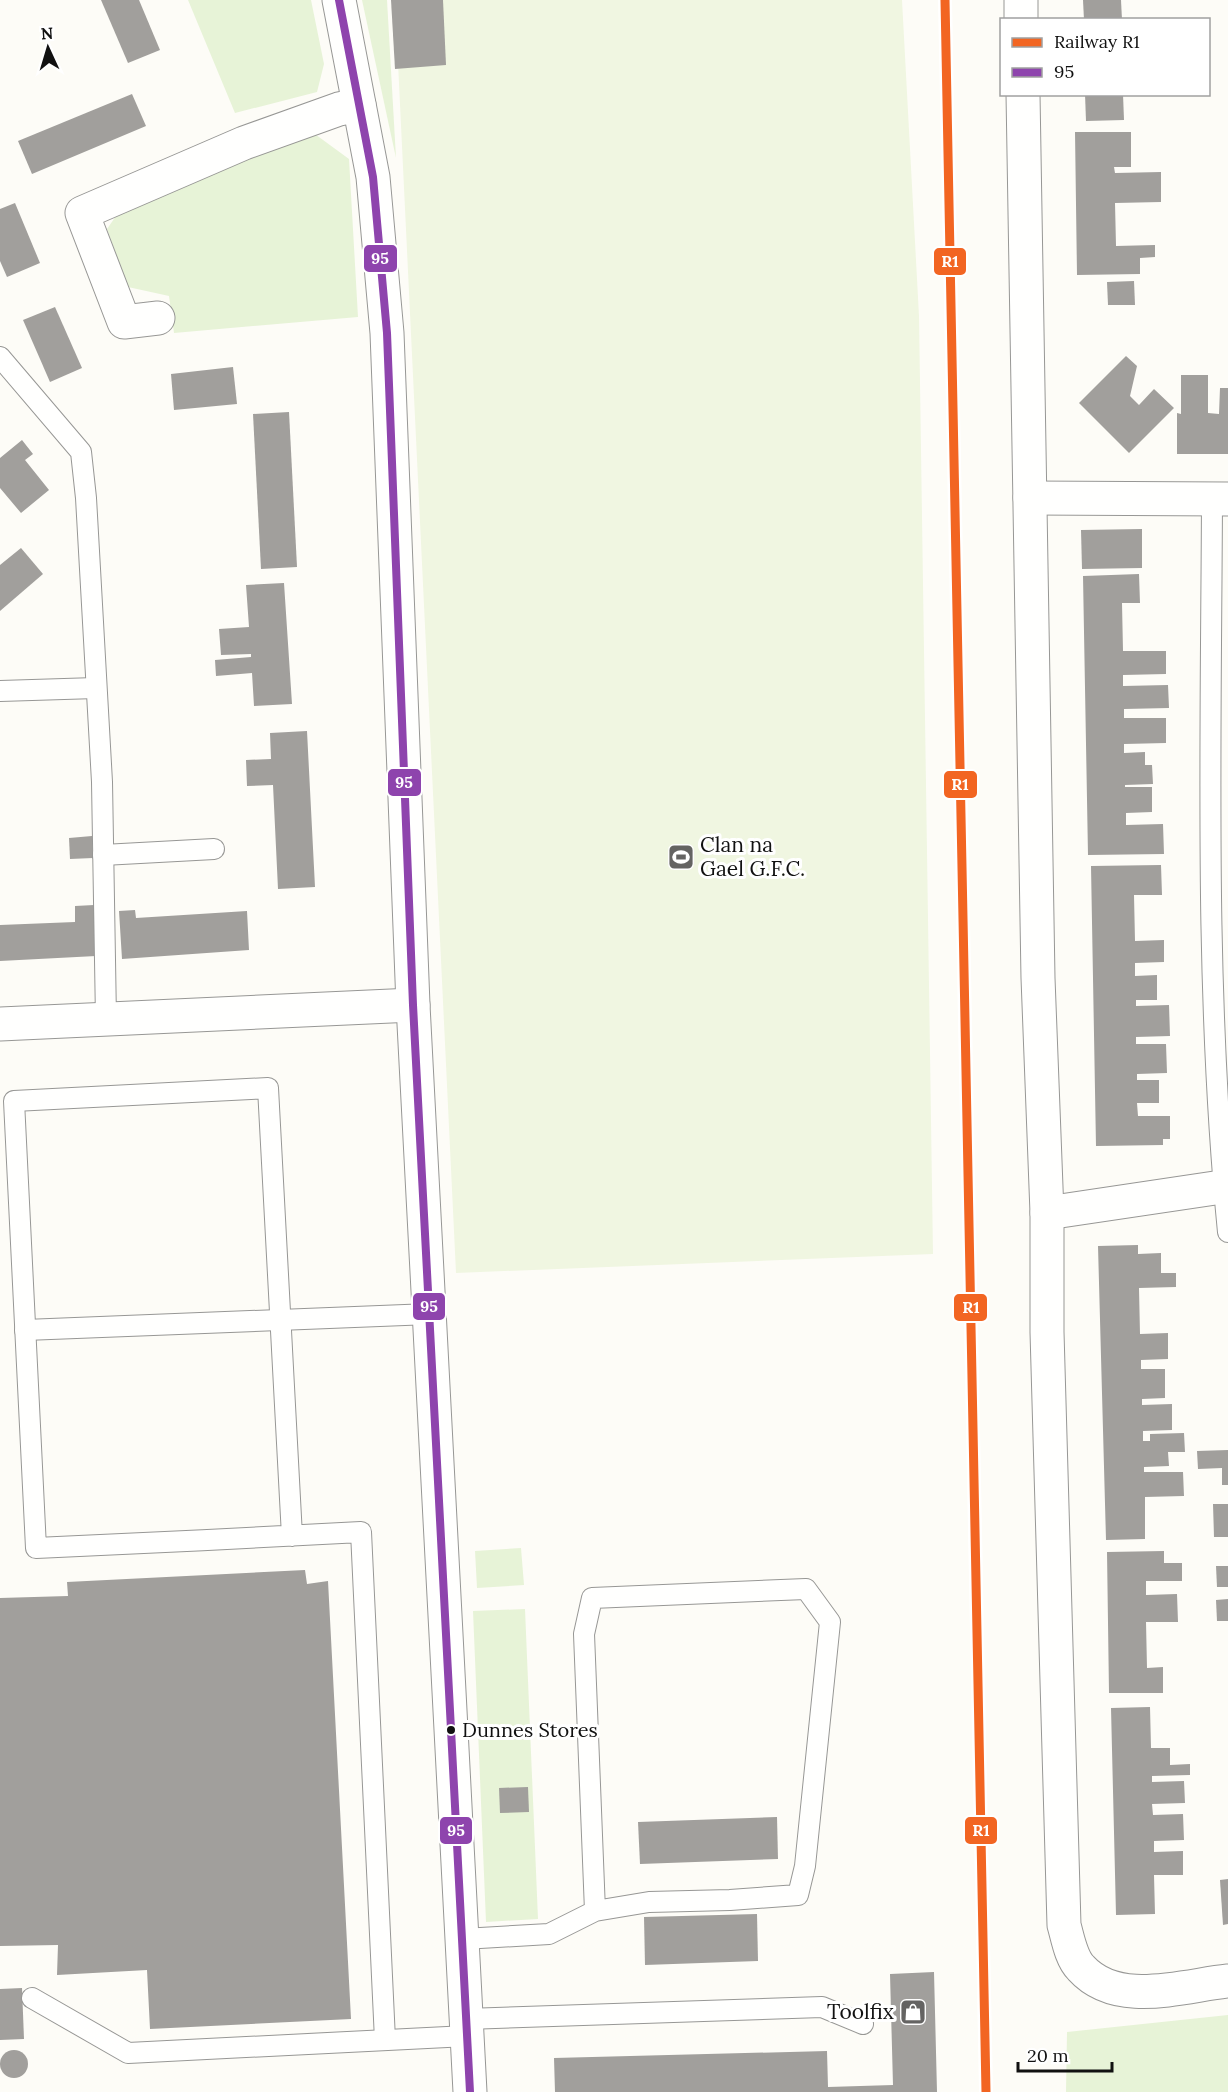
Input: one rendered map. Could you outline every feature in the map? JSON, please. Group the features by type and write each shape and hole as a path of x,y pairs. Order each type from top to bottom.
{"street":[{"path":"339,0 373,177 387,333 404,818 470,2092"},
{"path":"1021,0 1021,18"},
{"path":"1023,96 1038,966 1047,1214 1047,1332 1064,1925 1079,1967 1097,1983 1126,1990 1156,1990 1228,1981"},
{"path":"158,318 124,322 82,213 244,143 333,111 359,105"},
{"path":"1030,498 1220,499"},
{"path":"0,1024 413,1005"},
{"path":"1047,1214 1226,1186"}],"lane":[{"path":"0,357 81,452 86,498 102,782 106,1019"},
{"path":"1220,499 1211,962 1228,1232"},
{"path":"0,691 96,688"},
{"path":"103,855 214,849"},
{"path":"292,1536 268,1088 14,1101 36,1548 292,1536 361,1532 385,2040"},
{"path":"25,1330 430,1314"},
{"path":"463,1939 549,1934 595,1911 649,1902 730,1900 798,1895 805,1866 830,1622 806,1589 591,1598 584,1634 595,1911"},
{"path":"32,1998 128,2053 385,2040 467,2028 822,2007 863,2024"}],"green space":[{"path":"188,0 311,0 324,64 317,92 235,113"},
{"path":"362,0 387,0 396,158"},
{"name":"Clan na Gael G.F.C.","path":"395,0 902,0 919,316 933,1254 456,1273"},
{"path":"308,129 349,159 358,317 174,333 169,296 128,287 107,229 116,216"},
{"path":"521,1548 524,1585 477,1588 475,1551"},
{"path":"525,1609 538,1919 486,1922 473,1611"},
{"path":"1228,2015 1228,2092 1066,2092 1067,2032"}],"building":[{"path":"101,0 139,0 160,50 128,63"},
{"path":"391,0 443,0 446,65 395,69"},
{"path":"1083,0 1121,0 1122,18 1084,18"},
{"path":"132,94 146,126 32,174 18,141"},
{"path":"1085,96 1123,96 1124,120 1086,121"},
{"path":"1075,132 1131,132 1131,167 1114,167 1115,173 1161,172 1161,202 1115,203 1116,246 1155,245 1155,257 1140,258 1140,274 1077,275"},
{"path":"15,203 40,263 7,277 0,261 0,209"},
{"path":"1134,281 1135,305 1108,305 1107,282"},
{"path":"55,307 82,368 50,382 23,320"},
{"path":"1126,356 1137,366 1130,396 1139,405 1154,389 1174,408 1129,453 1079,403"},
{"path":"233,367 237,404 174,410 171,374"},
{"path":"1181,375 1208,375 1208,413 1219,414 1220,388 1228,388 1228,454 1177,454 1177,413 1181,414"},
{"path":"289,412 297,567 261,569 253,414"},
{"path":"22,440 33,454 25,460 49,490 21,513 0,488 0,458"},
{"path":"1142,529 1142,568 1082,569 1081,530"},
{"path":"21,548 43,574 0,611 0,565"},
{"path":"1139,574 1140,603 1122,603 1123,651 1166,651 1166,674 1123,675 1123,686 1168,685 1169,708 1124,709 1124,718 1166,718 1166,743 1124,744 1124,753 1145,752 1145,765 1152,765 1153,784 1125,785 1125,787 1152,787 1152,812 1126,813 1126,825 1163,824 1164,854 1088,855 1083,576"},
{"path":"284,583 292,704 254,706 252,673 216,676 215,660 251,657 251,654 221,655 219,629 249,627 246,585"},
{"path":"307,731 315,887 278,889 273,785 247,786 246,760 271,759 270,733"},
{"path":"92,836 93,858 70,859 69,838"},
{"path":"1161,865 1162,895 1134,895 1135,941 1164,940 1164,962 1135,963 1135,976 1157,975 1157,1000 1136,1000 1136,1006 1169,1005 1170,1036 1136,1037 1136,1044 1166,1044 1167,1073 1137,1074 1137,1080 1159,1080 1159,1103 1137,1103 1138,1116 1170,1116 1170,1139 1163,1139 1163,1145 1096,1146 1091,866"},
{"path":"94,905 96,956 0,961 0,925 75,922 75,906"},
{"path":"135,910 136,918 247,911 249,950 122,959 119,911"},
{"path":"1138,1245 1138,1254 1161,1253 1161,1273 1176,1273 1176,1287 1139,1288 1140,1334 1168,1333 1168,1359 1141,1360 1141,1369 1165,1369 1165,1398 1142,1399 1142,1405 1172,1404 1172,1430 1143,1431 1143,1441 1150,1441 1150,1434 1184,1433 1185,1452 1168,1452 1169,1466 1144,1467 1144,1472 1183,1472 1184,1496 1145,1497 1145,1539 1106,1540 1098,1246"},
{"path":"1228,1450 1228,1485 1222,1485 1222,1468 1198,1469 1197,1451"},
{"path":"1213,1504 1228,1504 1228,1537 1214,1537"},
{"path":"1164,1551 1164,1563 1182,1563 1182,1581 1146,1581 1146,1595 1177,1594 1178,1622 1146,1622 1147,1668 1163,1667 1163,1693 1109,1693 1107,1552"},
{"path":"1216,1566 1228,1566 1228,1587 1217,1587"},
{"path":"305,1570 307,1584 328,1581 351,2019 150,2029 147,1970 57,1975 58,1945 0,1946 0,1598 68,1596 67,1582"},
{"path":"1228,1599 1228,1621 1217,1621 1216,1600"},
{"path":"1150,1707 1151,1748 1170,1748 1170,1765 1190,1764 1190,1775 1152,1776 1152,1782 1184,1781 1185,1803 1152,1804 1153,1815 1183,1814 1184,1840 1154,1841 1154,1852 1183,1851 1183,1875 1154,1875 1155,1914 1116,1915 1111,1708"},
{"path":"528,1787 529,1812 500,1813 499,1788"},
{"path":"777,1817 778,1859 640,1864 638,1822"},
{"path":"1228,1879 1228,1924 1223,1925 1220,1880"},
{"path":"757,1914 758,1961 645,1965 644,1917"},
{"name":"Toolfix","path":"934,1972 937,2092 555,2092 554,2058 827,2051 828,2087 893,2085 890,1974"},
{"path":"22,1988 24,2039 0,2040 0,1989"},
{"path":"14,2050 24,2054 28,2064 24,2074 14,2078 4,2074 0,2064 4,2054"}],"rail line":[{"name":"R1","path":"945,0 986,2092"}],"transit line":[{"name":"95","path":"339,0 373,177 387,333 413,1005 470,2092"}],"place":[{"name":"Clan na Gael G.F.C.","path":"681,857"},
{"name":"Dunnes Stores","path":"451,1730"},
{"name":"Toolfix","path":"913,2012"}]}
